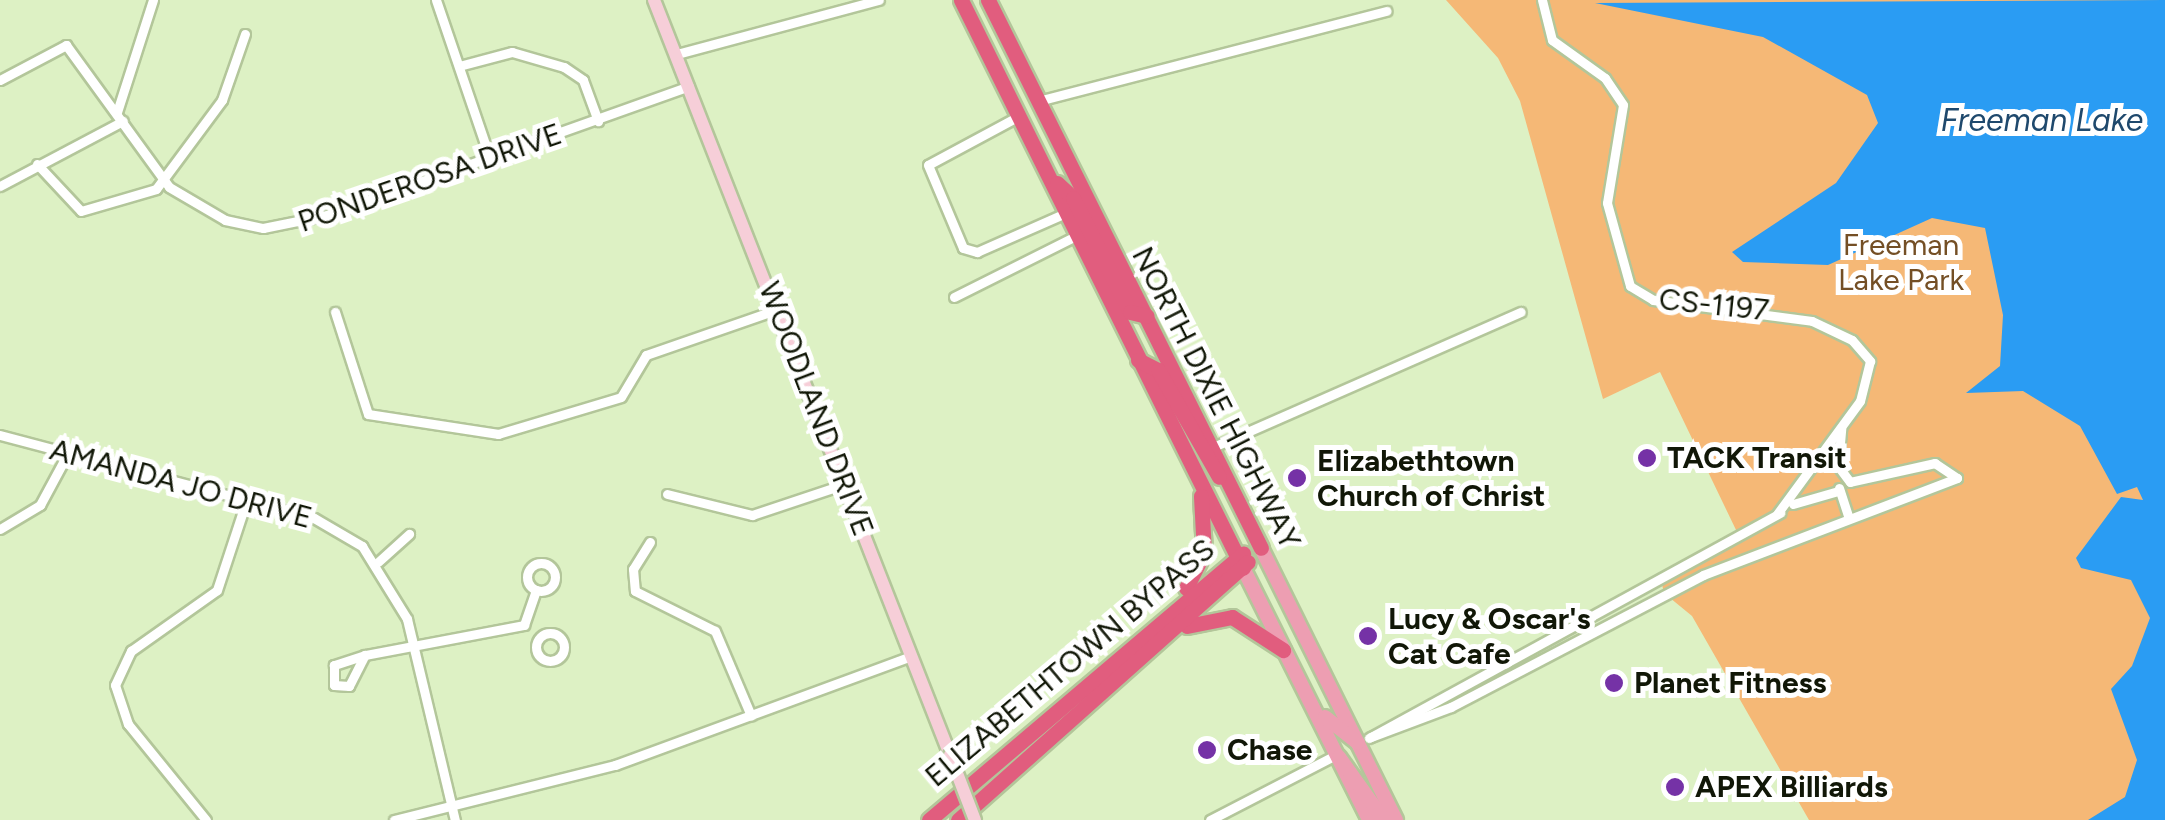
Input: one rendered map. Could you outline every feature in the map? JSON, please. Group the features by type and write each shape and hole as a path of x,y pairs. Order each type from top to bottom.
{"highway":[{"name":"NORTH DIXIE HIGHWAY","path":"961,0 1240,562"},
{"path":"978,0 1097,220"},
{"name":"NORTH DIXIE HIGHWAY","path":"988,0 1261,548"},
{"path":"1050,177 1073,198 1130,312 1147,316"},
{"path":"1138,360 1158,370 1209,464 1231,484"},
{"path":"1158,618 1204,552 1198,482"},
{"name":"ELIZABETHTOWN BYPASS","path":"929,820 1158,618 1261,548"},
{"name":"ELIZABETHTOWN BYPASS","path":"958,820 1162,642 1240,562"},
{"path":"1162,642 1221,616 1285,652"}],"main road":[{"name":"NORTH DIXIE HIGHWAY","path":"1261,548 1365,740 1396,820"},
{"name":"NORTH DIXIE HIGHWAY","path":"1240,562 1369,820"},
{"path":"1285,652 1332,728 1365,740"},
{"path":"1336,754 1384,820"}],"street":[{"path":"0,186 120,116 154,0"},
{"path":"436,0 490,158"},
{"name":"WOODLAND DRIVE","path":"654,0 975,820"},
{"path":"677,54 880,0"},
{"name":"CS-1197","path":"1542,0 1552,40 1604,78 1623,106 1607,203 1630,286 1653,300 1788,314 1852,340 1872,378 1841,428 1777,514"},
{"path":"1038,102 1386,11"},
{"path":"37,164 81,211 162,180 222,100 245,34"},
{"name":"PONDEROSA DRIVE","path":"0,80 66,45 162,180 225,220 263,228 490,158 690,86"},
{"path":"459,66 512,52 564,68 583,80 598,121"},
{"path":"1019,116 928,165 963,248 977,252 1068,212"},
{"path":"954,296 1078,235"},
{"path":"335,312 368,414 498,434 621,397 646,355 778,309"},
{"path":"1212,447 1521,312"},
{"path":"1841,428 1842,476 1838,491 1849,518"},
{"name":"AMANDA JO DRIVE","path":"0,435 330,524 378,562 414,642 454,820"},
{"path":"0,529 40,505 68,453"},
{"path":"1365,740 1451,708 1679,586 1958,474 1935,463 1861,482 1842,476"},
{"path":"667,494 752,515 845,484"},
{"path":"1365,740 1777,514 1838,491"},
{"path":"206,820 128,724 115,686 131,651 217,590 246,500"},
{"path":"378,562 409,534"},
{"path":"650,542 634,569 635,591 720,636 751,716"},
{"path":"524,625 536,590"},
{"path":"365,655 414,642 524,625"},
{"path":"524,625 539,639"},
{"path":"394,820 452,802 615,765 911,656"},
{"path":"1210,820 1336,754"},
{"path":"1239,805 1243,820"}],"green space":[{"name":"Freeman Lake Park","path":"1446,0 2165,0 2165,820 1809,820 1692,616 1664,593 1661,580 1737,532 1660,372 1603,399 1520,101 1498,58"}],"water":[{"name":"Freeman Lake","path":"2165,0 2165,820 2088,820 2125,797 2137,760 2111,689 2132,666 2150,618 2131,580 2081,568 2076,558 2121,497 2143,500 2137,487 2117,494 2080,426 2023,391 1966,393 2000,366 2003,315 1985,228 1932,218 1828,265 1743,262 1732,252 1836,183 1878,123 1867,95 1763,37 1595,3"}],"place":[{"name":"TACK Transit","path":"1647,458"},
{"name":"Elizabethtown Church of Christ","path":"1297,478"},
{"name":"Lucy & Oscar's Cat Cafe","path":"1368,636"},
{"name":"Planet Fitness","path":"1614,683"},
{"name":"Chase","path":"1207,750"},
{"name":"APEX Billiards","path":"1675,787"}]}
